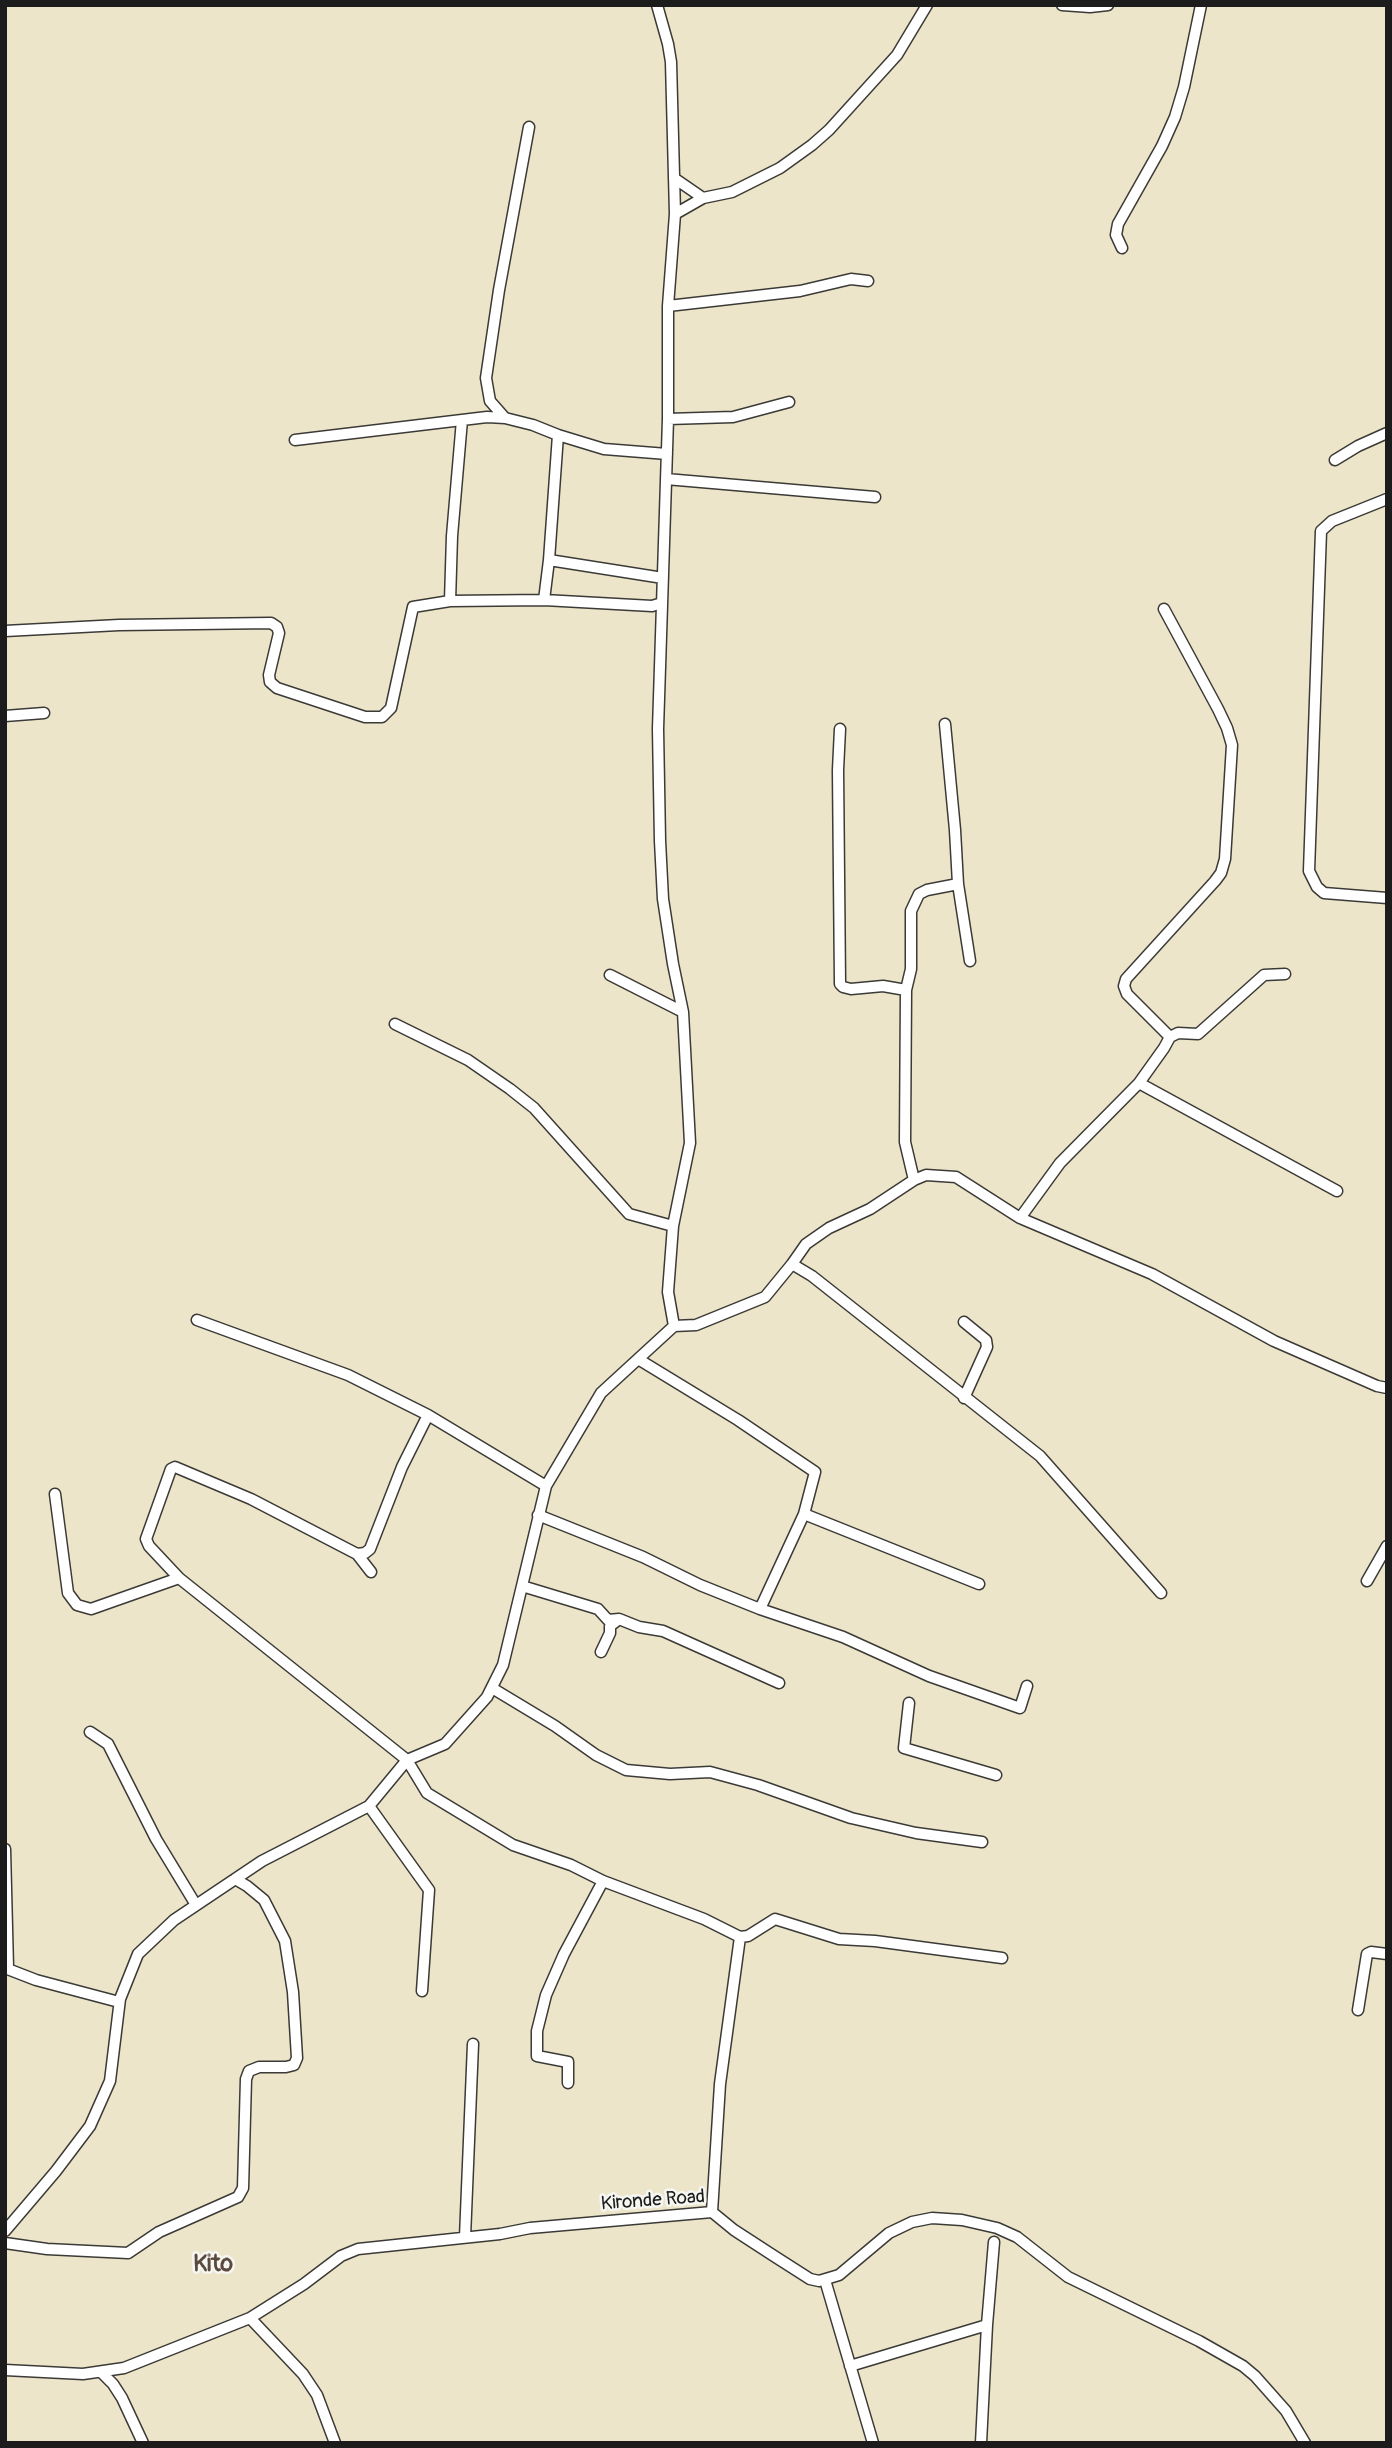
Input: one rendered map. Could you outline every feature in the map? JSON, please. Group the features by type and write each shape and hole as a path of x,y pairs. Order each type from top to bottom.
{"street":[{"path":"657,5 671,62 675,214 668,306 668,419 659,729 663,899 683,1012 690,1143 673,1226 668,1292 674,1325"},
{"path":"675,214 703,198 732,192 780,168 829,130 897,55 927,5"},
{"path":"1062,5 1108,5"},
{"path":"1122,248 1116,235 1118,224 1162,146 1175,117 1201,5"},
{"path":"505,418 490,401 486,378 499,290 530,127"},
{"path":"674,178 703,198"},
{"path":"668,306 800,291 851,279 868,281"},
{"path":"668,419 733,417 789,402"},
{"path":"295,440 462,420 505,418 604,449 667,454"},
{"path":"450,601 452,537 462,420"},
{"path":"1335,460 1387,433"},
{"path":"544,600 558,435"},
{"path":"666,479 875,497"},
{"path":"1387,499 1332,521 1321,531 1309,871 1317,887 1324,893 1387,898"},
{"path":"549,560 663,578"},
{"path":"5,631 119,625 271,623 277,627 279,633 269,675 270,682 277,688 374,718 382,717 391,708 413,607 450,601 544,600 652,606 662,603"},
{"path":"1164,609 1218,709 1231,745 1225,859 1221,873 1126,979 1124,986 1127,994 1170,1037"},
{"path":"5,716 44,713"},
{"path":"945,724 958,884 970,961"},
{"path":"840,729 839,984 843,988 851,989 883,986 905,990"},
{"path":"914,1180 905,1142 905,990 911,969 911,911 919,894 958,884"},
{"path":"1020,1219 1060,1163 1139,1083 1170,1037 1178,1033 1198,1034 1265,975 1285,974"},
{"path":"610,975 683,1012"},
{"path":"395,1024 468,1060 534,1108 629,1214 673,1226"},
{"path":"1139,1083 1337,1191"},
{"path":"5,2231 90,2126 110,2081 119,2002 138,1954 174,1920 262,1861 369,1806 407,1760 445,1744 487,1697 503,1665 546,1486 601,1393 674,1325 696,1325 765,1297 786,1275 806,1244 829,1228 870,1209 926,1175 956,1177 1020,1219 1152,1274 1274,1341 1377,1387 1387,1388"},
{"path":"792,1264 812,1276 1040,1456 1161,1593"},
{"path":"197,1320 348,1375 428,1415 546,1486"},
{"path":"964,1322 986,1339 987,1347 964,1398"},
{"path":"638,1359 738,1420 815,1472 804,1514 760,1609"},
{"path":"357,1554 370,1549 402,1467 428,1415"},
{"path":"371,1572 357,1554 251,1499 175,1467 171,1469 146,1539 149,1546 179,1578 407,1760 427,1793 513,1845 571,1865 603,1881 704,1919 740,1937 748,1936 775,1919 839,1939 886,1942 1002,1958"},
{"path":"55,1494 68,1593 77,1605 91,1609 179,1578"},
{"path":"804,1514 979,1584"},
{"path":"538,1515 760,1609 843,1637 929,1676 1020,1707 1027,1686"},
{"path":"1367,1581 1387,1546"},
{"path":"522,1586 598,1609 608,1620 619,1619 639,1627 663,1631 779,1683"},
{"path":"601,1652 610,1633 610,1626 619,1619"},
{"path":"492,1688 555,1726 596,1755 626,1770 670,1774 710,1772 758,1785 851,1818 916,1833 982,1842"},
{"path":"909,1703 904,1748 996,1775"},
{"path":"90,1732 108,1744 156,1839 196,1905"},
{"path":"369,1806 429,1890 422,1991"},
{"path":"5,1849 7,1968 36,1980 119,2002"},
{"path":"5,2243 47,2249 128,2253 159,2232 237,2197 243,2188 246,2079 249,2071 259,2067 286,2067 293,2065 298,2058 293,1992 285,1941 264,1900 235,1879"},
{"path":"568,2083 568,2062 537,2056 537,2031 546,1995 564,1954 603,1881"},
{"path":"712,2211 720,2084 740,1937"},
{"path":"1358,2010 1367,1954 1387,1954"},
{"path":"465,2237 473,2044"},
{"name":"Kironde Road","path":"5,2370 72,2374 124,2368 250,2318 304,2284 341,2256 358,2249 541,2227 712,2211 734,2230 810,2279 824,2280"},
{"path":"873,2443 824,2280 839,2275 889,2233 912,2222 932,2218 962,2220 997,2228 1017,2237 1068,2277 1199,2341 1243,2366 1286,2411 1305,2443"},
{"path":"981,2443 987,2325 995,2242"},
{"path":"250,2318 303,2374 317,2395 335,2443"},
{"path":"850,2366 987,2325"},
{"path":"101,2372 122,2398 143,2443"}],"district":[{"name":"Kito","path":"213,2265"}]}
